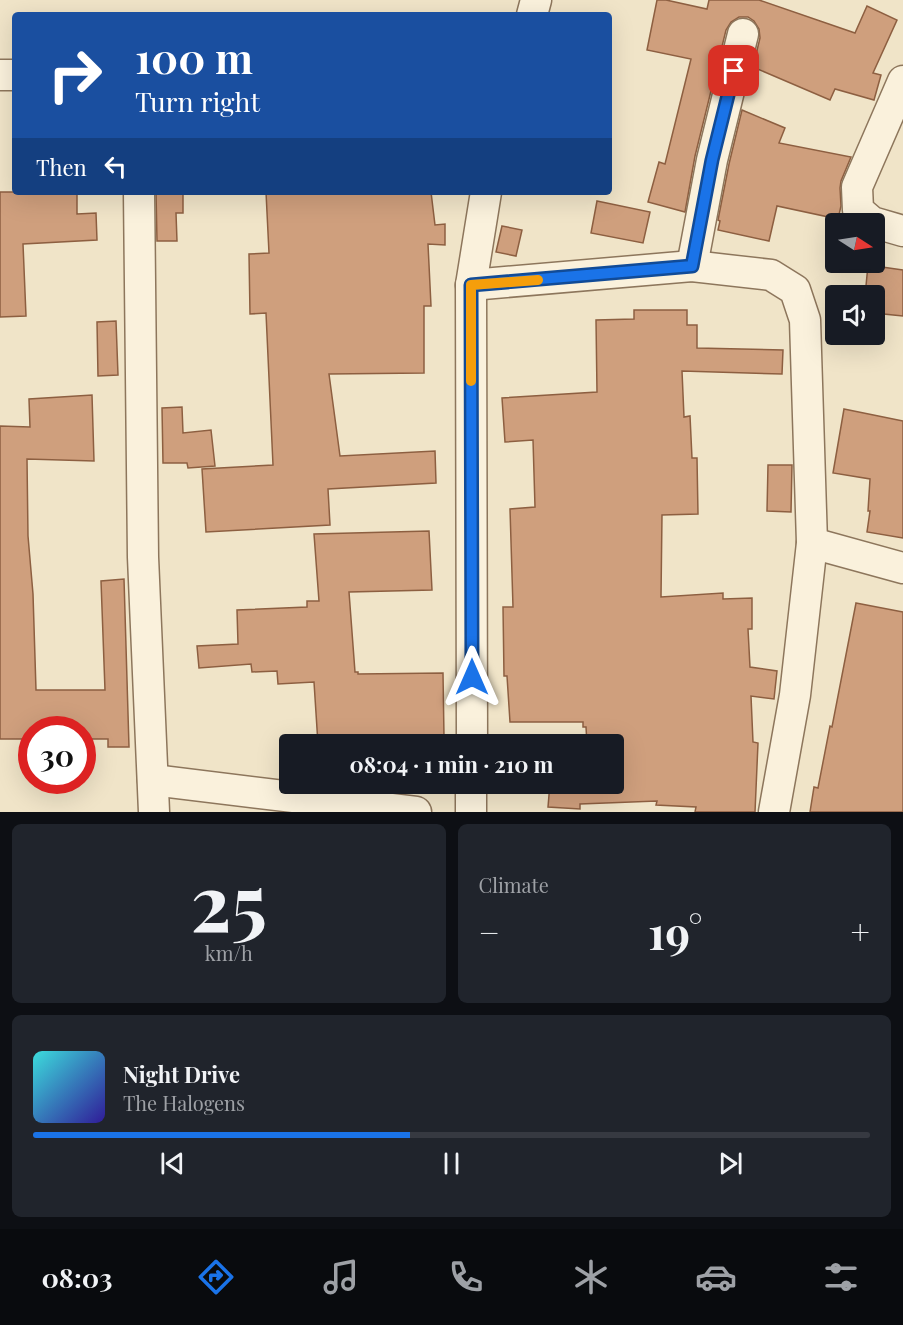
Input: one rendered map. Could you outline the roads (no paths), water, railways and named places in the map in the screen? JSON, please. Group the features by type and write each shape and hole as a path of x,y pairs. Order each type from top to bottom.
{"street":[{"path":"692,266 712,160 742,34"},
{"path":"903,81 857,187 858,210 872,222 903,231"},
{"path":"139,195 143,557 154,812"},
{"path":"472,734 471,285 486,195"},
{"path":"471,285 692,266 771,275 795,290 805,320 812,543 795,695 774,812"},
{"path":"812,543 903,568"},
{"path":"153,780 416,812"},
{"path":"471,794 471,812"}]}
